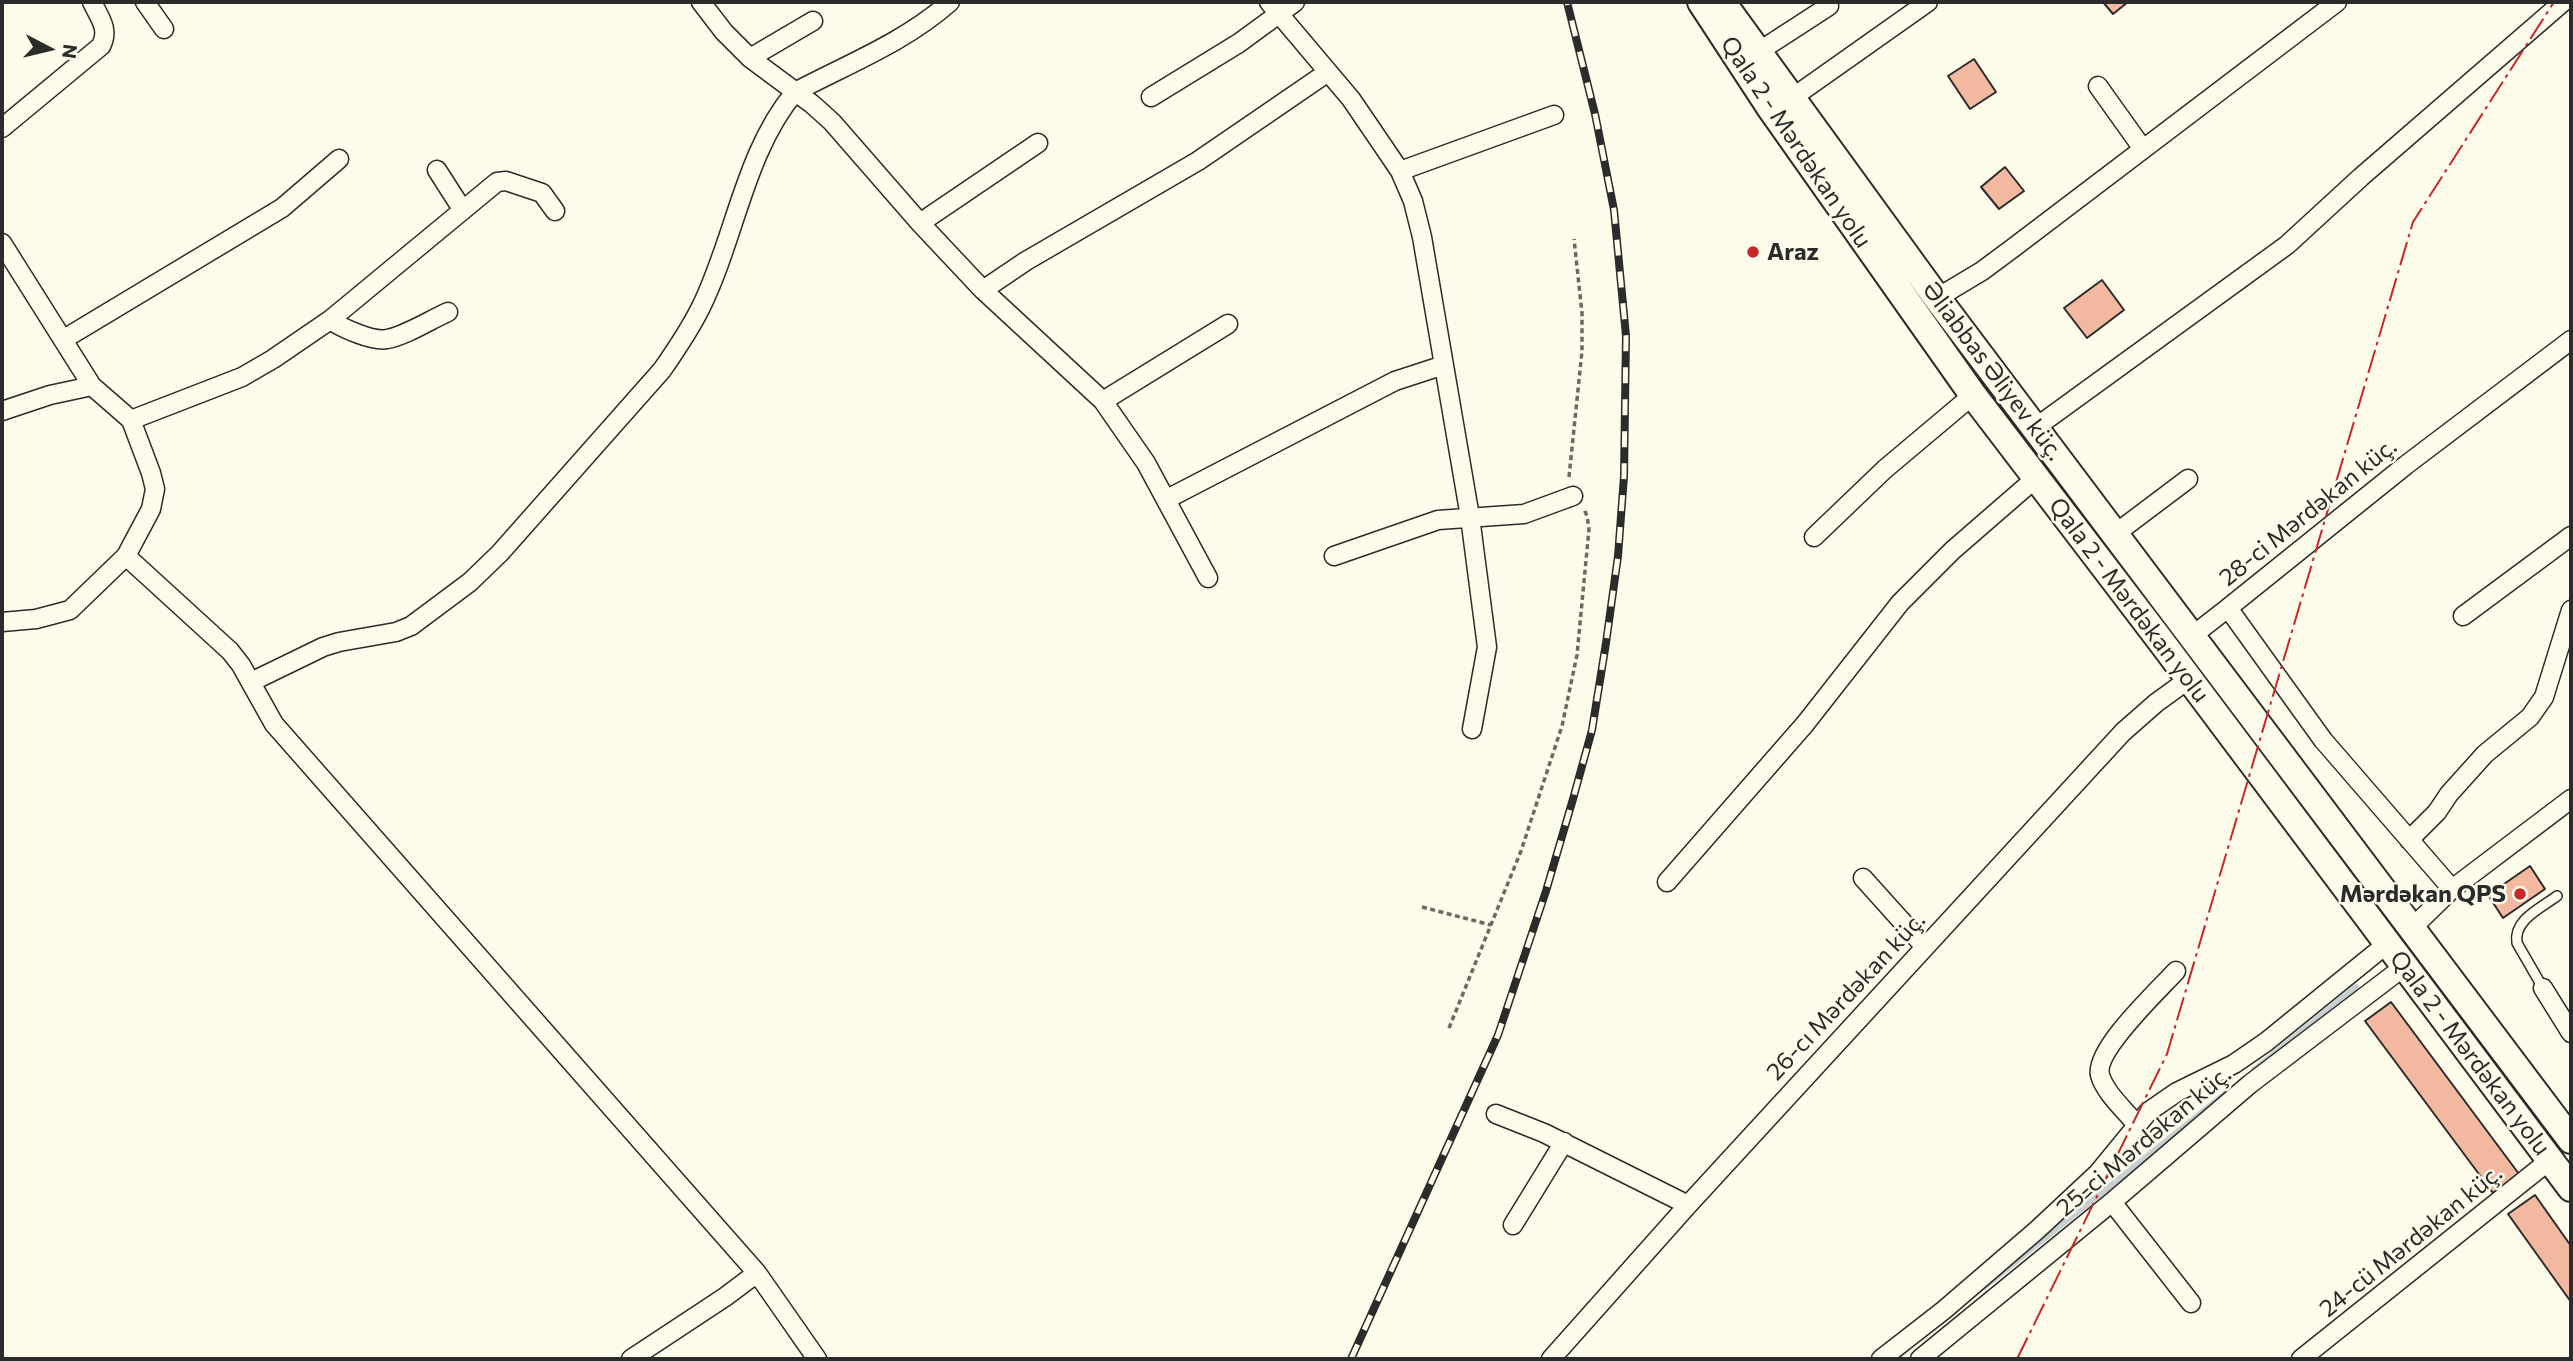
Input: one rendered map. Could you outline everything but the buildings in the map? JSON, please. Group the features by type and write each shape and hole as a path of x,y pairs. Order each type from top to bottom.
{"main road":[{"name":"Qala 2 - Mərdəkan yolu","path":"1702,2 1799,150 1973,395 2571,1188"},
{"name":"Əliabbas Əliyev küç.","path":"1722,2 1937,298 2571,1140"},
{"path":"2189,679 2212,662"}],"street":[{"path":"2,128 101,46 106,37 104,27 92,2"},
{"path":"145,2 164,29"},
{"path":"701,2 724,32 750,58 832,122 983,290 1103,401 1146,463 1208,578"},
{"path":"251,682 323,647 385,635 411,626 470,582 500,553 662,370 682,341 702,305 746,185 782,107 795,92 903,37 950,2"},
{"path":"1151,97 1239,43 1274,7 1295,2"},
{"path":"1793,98 1928,2"},
{"path":"1937,298 1993,264 2337,2"},
{"path":"2035,428 2287,245 2361,177 2563,2"},
{"path":"1758,52 1829,6"},
{"path":"1274,7 1351,99 1400,171 1413,201 1422,237 1470,517 1488,647 1472,729"},
{"path":"750,58 813,21"},
{"path":"983,290 1026,261 1198,161 1328,72"},
{"path":"2098,86 2143,149"},
{"path":"1400,171 1554,116"},
{"path":"920,223 1038,143"},
{"path":"64,339 282,208 339,159"},
{"path":"437,170 462,209"},
{"path":"131,420 242,377 272,359 330,320 490,186 506,181 542,193 555,211"},
{"path":"2,243 92,386 131,420 155,489 151,509 126,556 70,610 36,620 2,622"},
{"path":"330,320 368,336 388,339 448,312"},
{"path":"1103,401 1228,324"},
{"name":"28-ci Mərdəkan küç.","path":"2452,889 2323,740 2228,608 2406,465 2571,340"},
{"path":"1167,499 1395,381 1444,365"},
{"path":"2,411 50,395 92,386"},
{"path":"1814,537 1916,441 1973,395"},
{"path":"1667,882 1805,724 1900,603 1953,550 2036,478"},
{"path":"2115,534 2189,479"},
{"path":"1334,556 1438,520 1508,517 1573,496"},
{"path":"2463,616 2571,536"},
{"path":"126,556 230,651 274,724 757,1273 817,1359"},
{"path":"2192,636 2228,608"},
{"path":"2409,841 2485,754 2530,717 2544,697 2571,610"},
{"name":"26-cı Mərdəkan küç.","path":"1551,1359 1688,1205 2123,732 2189,679"},
{"path":"2412,928 2452,889 2571,799"},
{"path":"1863,878 1925,947"},
{"path":"1881,1359 1944,1310 2037,1230 2098,1173 2136,1124 2160,1102 2234,1065 2388,943"},
{"name":"25-ci Mərdəkan küç.","path":"1920,1359 2112,1202 2250,1084 2405,966"},
{"path":"2136,1124 2107,1088 2100,1075 2100,1064 2112,1042 2176,971"},
{"path":"2543,988 2571,1033"},
{"path":"1496,1114 1564,1142 1688,1205"},
{"path":"1513,1226 1564,1142"},
{"name":"24-cü Mərdəkan küç.","path":"2301,1359 2550,1160"},
{"path":"2112,1202 2191,1303"},
{"path":"631,1359 726,1297 757,1273"}],"lane":[{"path":"2543,988 2515,936 2521,923 2557,896"}],"path":[{"path":"1449,1028 1521,851 1562,726 1577,655 1589,529 1587,516 1573,496 1569,479 1582,351 1582,313 1574,239"},
{"path":"1422,907 1491,925"}],"waterway":[{"path":"2254,1070 2356,987"},
{"path":"1984,1287 2232,1088"},
{"path":"1895,1359 1907,1349"}],"railway":[{"path":"1351,1359 1498,1035 1546,891 1573,799 1592,730 1606,643 1618,556 1624,476 1626,336 1614,210 1595,114 1567,2"}],"power":[{"path":"2017,1359 2167,1054 2413,222 2554,2"}],"place":[{"name":"Araz","path":"1753,252"},
{"name":"Mərdəkan QPS","path":"2520,894"}]}
